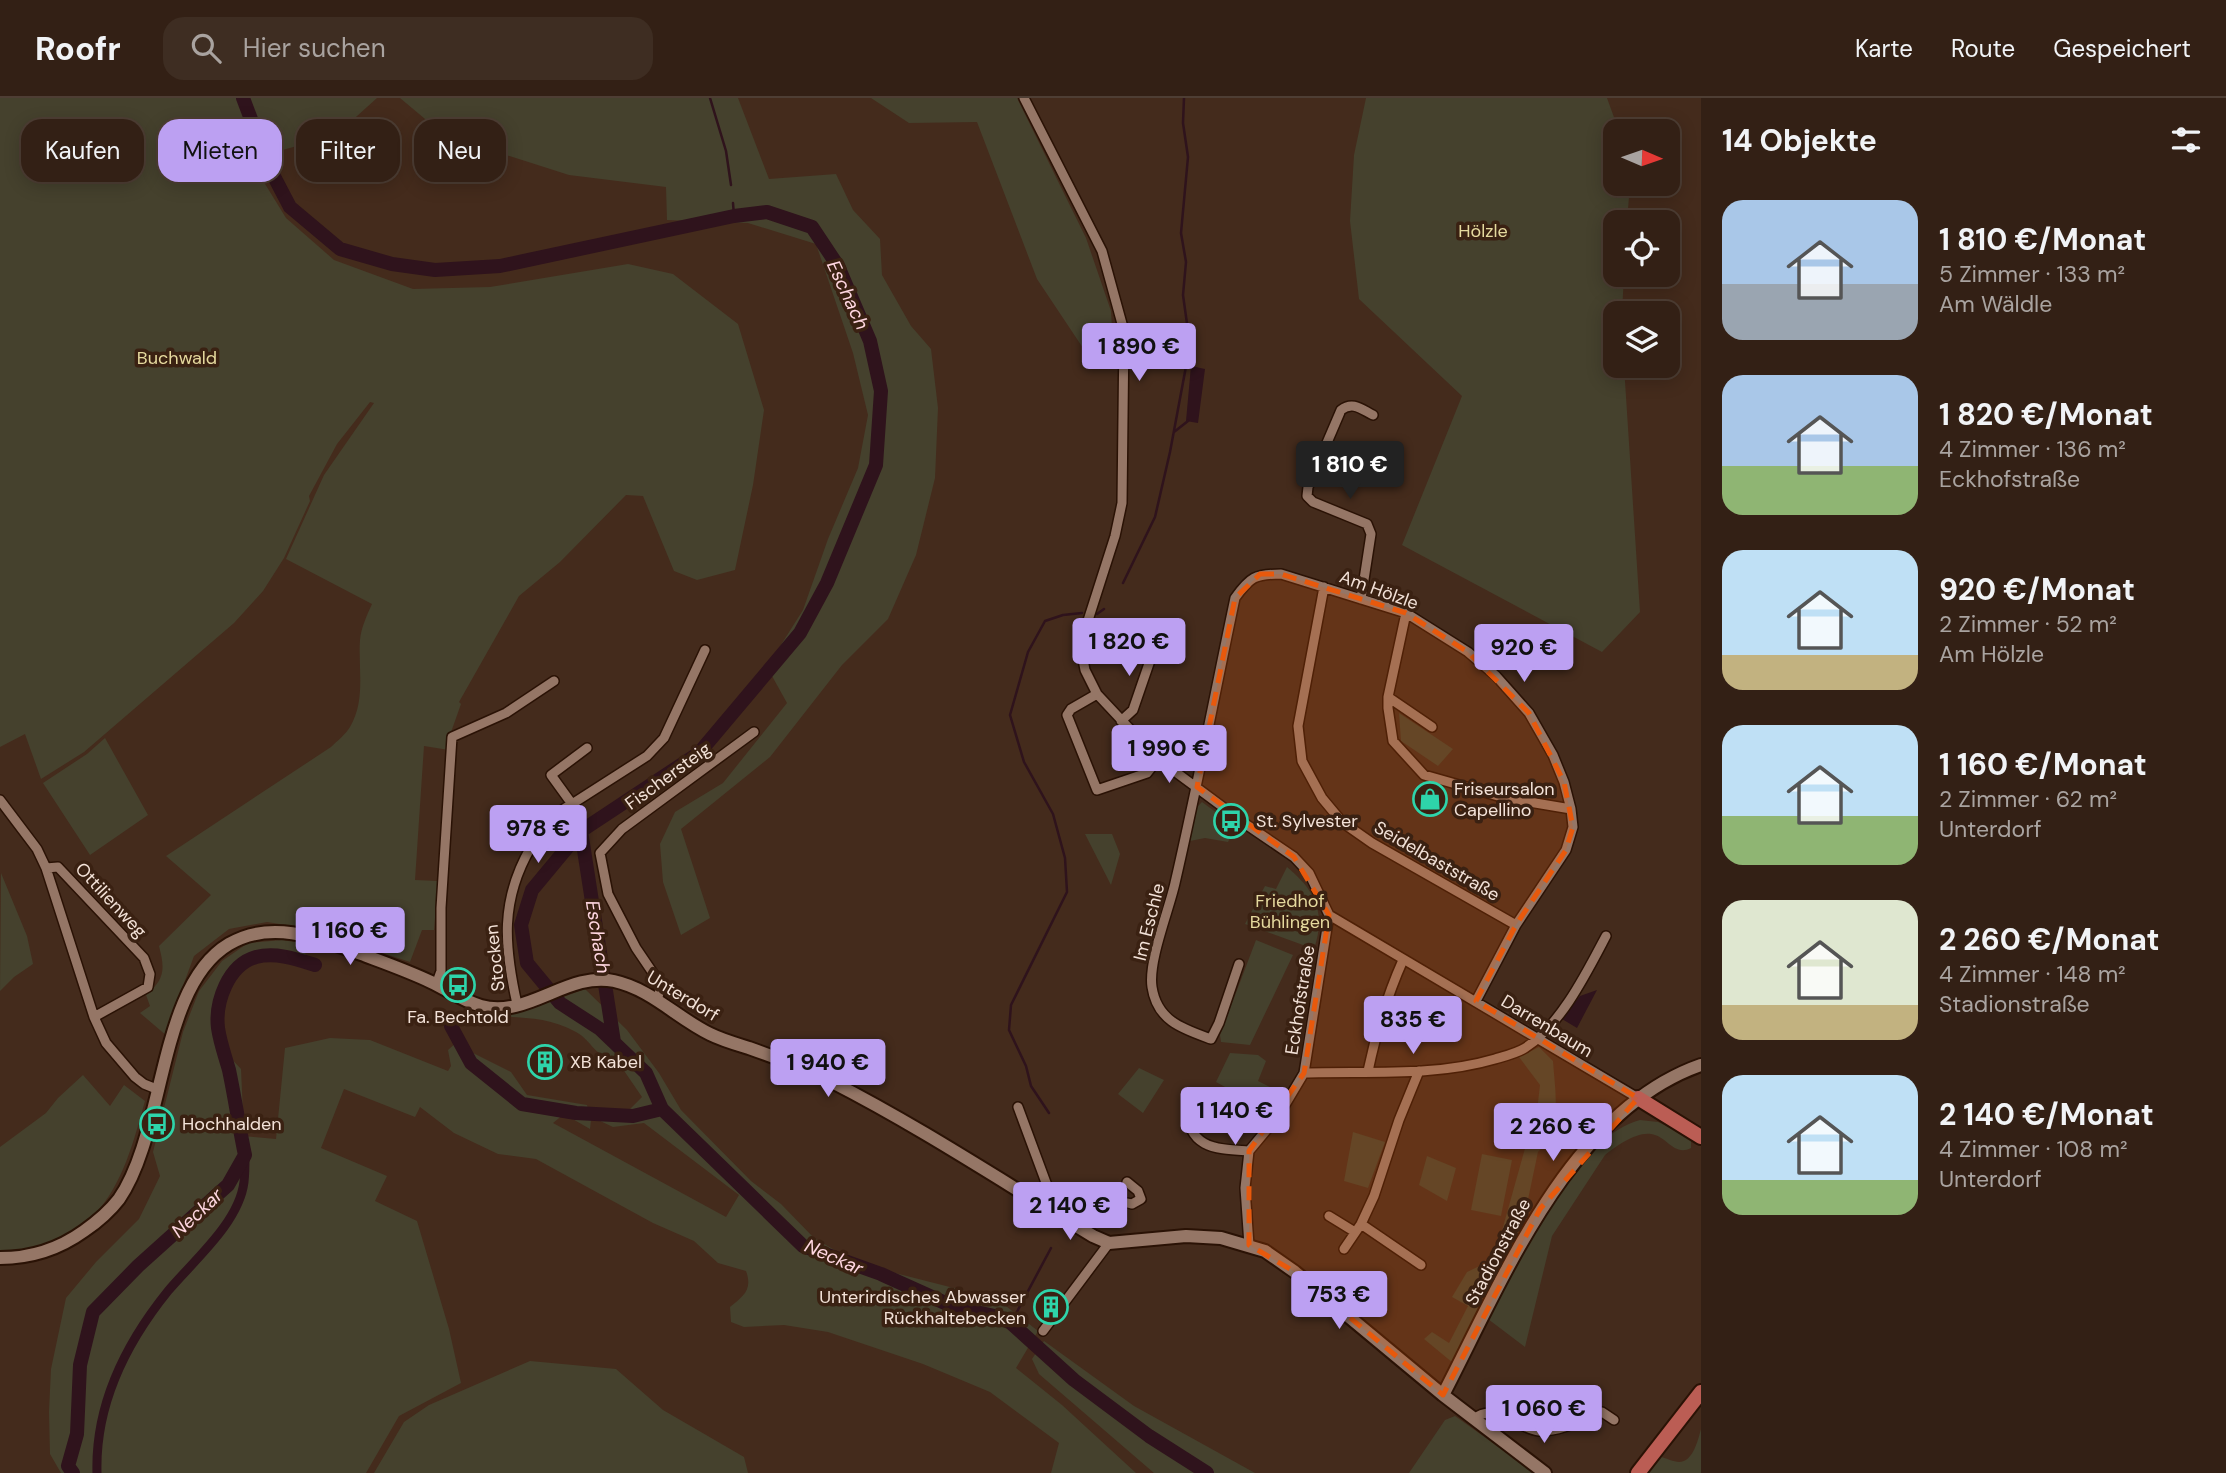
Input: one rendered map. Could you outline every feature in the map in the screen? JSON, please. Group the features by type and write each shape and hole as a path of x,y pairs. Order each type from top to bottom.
{"main road":[{"path":"1639,1098 1701,1137"},
{"path":"1638,1473 1701,1392"}],"street":[{"path":"1024,98 1102,251 1124,331 1122,503 1115,536 1083,636 1085,670 1097,694 1158,759 1294,857 1309,873 1329,915"},
{"path":"1361,599 1371,534 1367,524 1313,502 1307,496 1308,486 1340,410 1347,405 1354,405 1373,415"},
{"name":"Am Hölzle","path":"1197,788 1204,742 1235,598 1248,580 1260,574 1281,575 1406,613 1468,652 1496,676 1529,713 1553,755 1564,782 1573,827 1566,850 1516,925 1476,1001"},
{"name":"Seidelbaststraße","path":"1324,587 1298,726 1302,761 1322,799 1342,822 1372,843 1516,925"},
{"path":"1406,613 1388,697 1393,741 1424,775 1505,798 1570,810"},
{"path":"1121,721 1133,710 1155,646"},
{"name":"Stocken","path":"517,1004 507,948 506,918 510,892 522,863 542,829 561,810 647,756 664,738 705,650"},
{"path":"436,985 441,971 441,908 452,737 506,713 554,681"},
{"path":"1097,694 1071,709 1068,715 1097,790 1147,773 1158,759"},
{"path":"1388,697 1432,727"},
{"name":"Fischersteig","path":"657,1000 660,990 657,979 636,948 608,894 600,853 622,829 754,732"},
{"path":"572,804 551,775 587,748"},
{"name":"Im Eschle","path":"1197,788 1152,971 1152,986 1157,1003 1172,1023 1211,1039 1239,964"},
{"path":"0,802 37,849 46,868 94,1017 106,1043 135,1077 159,1090"},
{"name":"Ottilienweg","path":"46,868 58,867 138,950 148,967 148,987 94,1017"},
{"name":"Darrenbaum","path":"1329,915 1639,1098"},
{"name":"Eckhofstraße","path":"1249,1151 1279,1115 1304,1073 1329,915"},
{"name":"Unterdorf","path":"0,1258 41,1253 61,1246 99,1220 116,1202 135,1169 190,986 204,965 229,944 264,932 310,936 400,968 466,1001 486,1007 517,1004 562,988 607,980 635,987 710,1034 789,1062 831,1082 936,1139 1109,1243"},
{"path":"1304,1073 1419,1071 1474,1065 1520,1050 1551,1023 1577,990 1606,936"},
{"path":"1368,1071 1377,1030 1391,986 1403,960"},
{"name":"Stadionstraße","path":"1443,1395 1540,1209 1573,1164 1614,1120 1639,1098 1682,1071 1701,1065"},
{"path":"1344,1249 1374,1196 1399,1120 1419,1071"},
{"path":"1187,1106 1188,1119 1199,1139 1212,1148 1249,1151 1245,1188 1249,1245"},
{"path":"1018,1107 1048,1188 1048,1208"},
{"path":"1080,1228 1104,1200 1112,1199 1132,1204 1141,1199 1138,1191 1127,1182"},
{"path":"1329,1216 1358,1228 1421,1265"},
{"path":"1044,1331 1109,1243 1186,1236 1221,1238 1249,1245 1265,1251 1295,1272 1443,1395 1545,1473"},
{"path":"1474,1419 1479,1415 1491,1413 1540,1431 1557,1429 1602,1412 1614,1420"}],"highlighted area":[{"path":"1260,574 1281,574 1406,613 1468,652 1529,713 1564,782 1573,827 1566,850 1516,925 1476,1001 1638,1098 1540,1209 1443,1395 1295,1272 1249,1245 1249,1151 1304,1073 1329,915 1294,857 1197,787 1235,598"}],"green space":[{"name":"Buchwald","path":"0,98 377,98 354,119 296,119 296,146 282,150 282,119 158,119 158,182 264,182 286,218 334,260 413,289 490,287 628,264 673,274 738,324 764,410 753,485 735,570 697,580 674,571 643,496 626,495 560,562 519,596 459,702 461,704 450,735 449,750 424,746 415,880 438,881 434,930 422,930 410,962 311,929 267,922 229,929 194,956 167,1036 140,1013 150,1006 146,995 157,984 162,973 159,946 211,895 166,856 331,747 348,730 355,717 360,695 361,635 372,604 286,559 324,475 374,403 370,402 337,444 309,496 310,501 284,558 263,591 234,623 84,752 41,779 25,734 0,747"},
{"path":"400,98 738,98 769,179 836,174 853,210 880,239 882,275 911,326 931,349 938,408 935,478 916,555 888,619 842,665 770,757 681,829 710,918 681,935 663,882 660,844 675,812 723,783 787,703 767,667 803,610 828,539 858,468 868,415 853,353 816,244 748,223 667,220 666,187 569,175 506,155 506,119 425,119"},
{"path":"871,98 1017,98 1086,238 1111,311 1113,344 1087,354 1037,279 977,122 909,123"},
{"name":"Hölzle","path":"1366,98 1607,98 1615,119 1603,119 1603,196 1629,196 1628,210 1603,210 1603,287 1623,287 1623,301 1603,301 1603,378 1625,378 1640,612 1602,652 1402,545 1462,396 1359,299 1350,221 1354,155"},
{"path":"1399,713 1453,749 1438,766 1401,741"},
{"path":"105,738 148,815 90,855 43,783 87,754"},
{"path":"1202,802 1236,827 1228,842 1205,838 1190,841 1197,807"},
{"path":"1085,834 1112,834 1120,854 1111,885"},
{"name":"Friedhof Bühlingen","path":"1287,867 1305,885 1316,904 1319,924 1314,949 1245,924 1265,886 1276,889"},
{"path":"1,873 27,936 33,964 0,991"},
{"path":"282,940 307,944 304,963 258,958 238,971 224,996 220,1016 227,1054 241,1069 244,1136 276,1139 285,1048 330,1038 370,1040 448,1071 451,1066 448,1050 458,1041 473,1053 511,1072 527,1095 587,1105 591,1120 590,1129 564,1114 553,1123 726,1217 739,1195 644,1123 613,1127 598,1120 598,1108 628,1111 642,1097 616,1059 601,1054 582,1036 556,1023 495,1016 533,1008 585,989 627,1030 659,1073 681,1110 751,1181 781,1204 814,1238 843,1255 891,1272 997,1299 1038,1331 1016,1368 1062,1405 1136,1473 1051,1473 1059,1443 990,1392 923,1364 828,1332 784,1325 744,1327 731,1322 730,1307 743,1296 747,1288 746,1271 718,1263 694,1241 653,1223 536,1159 498,1154 454,1133 420,1107 415,1117 344,1089 321,1148 387,1176 375,1201 417,1221 449,1329 461,1383 399,1416 366,1473 61,1473 50,1454 49,1412 51,1369 66,1298 96,1262 139,1219 160,1176 153,1152 183,1032 199,991 222,961 248,943"},
{"path":"1256,940 1293,955 1250,1045 1221,1042 1220,1035"},
{"path":"1539,1047 1553,1061 1556,1097 1554,1121 1546,1142 1538,1152 1522,1228 1453,1363 1424,1339 1432,1332 1449,1343 1468,1306 1452,1297 1467,1272 1494,1259 1531,1127 1535,1128 1540,1085 1519,1057"},
{"path":"1230,1053 1258,1055 1266,1061 1258,1081 1284,1094 1278,1104 1273,1101 1267,1110 1216,1082"},
{"path":"1139,1068 1164,1080 1143,1113 1118,1094"},
{"path":"83,1075 110,1106 124,1085 145,1101 120,1176 104,1203 90,1219 77,1228 37,1247 0,1254 0,1147 46,1113"},
{"path":"1640,1120 1658,1122 1689,1136 1691,1148 1680,1150 1657,1136 1645,1134 1626,1140 1605,1155 1552,1236 1525,1347 1488,1319 1532,1236 1571,1175 1593,1150 1616,1131"},
{"path":"1353,1132 1385,1142 1368,1188 1344,1181"},
{"path":"1482,1154 1512,1160 1501,1216 1471,1210"},
{"path":"1427,1156 1456,1168 1447,1201 1419,1185"},
{"path":"1044,1341 1134,1406 1255,1473 1154,1473 1039,1374 1032,1359"},
{"path":"530,1361 616,1369 663,1410 744,1457 748,1473 374,1473 404,1422 429,1405"},
{"path":"1455,1416 1535,1473 1409,1473 1445,1420"},
{"path":"1701,1429 1701,1473 1649,1473 1661,1457 1679,1462 1688,1458 1694,1450"}],"shaded area":[{"path":"1191,366 1205,369 1198,423 1186,421"},
{"path":"1597,990 1577,1028 1562,1019 1580,996"}],"waterway":[{"name":"Eschach","path":"243,98 269,167 290,207 340,249 392,264 435,270 500,266 734,216 767,212 812,227 838,266 870,341 881,391 876,465 827,583 800,633 699,753 581,831 532,890 521,925 527,963 560,1003 600,1029 646,1073 662,1109"},
{"path":"710,98 726,151 731,185"},
{"path":"1123,583 1155,517 1190,345 1183,295 1186,262 1181,233 1188,157 1183,123 1184,98"},
{"path":"733,203 734,216"},
{"path":"1174,432 1188,421"},
{"path":"1097,614 1104,609"},
{"path":"1049,1113 1031,1086 1026,1066 1009,1030 1011,1005 1067,892 1065,858 1053,814 1024,762 1010,715 1028,652 1045,621 1082,613"},
{"name":"Eschach","path":"581,831 614,1042"},
{"name":"Neckar","path":"73,1473 68,1466 77,1434 80,1365 93,1312 138,1266 228,1185 245,1155 218,1028 219,1007 225,986 238,968 256,957 278,956 315,965"},
{"name":"Neckar","path":"451,1026 471,1063 522,1104 576,1113 633,1116 662,1109 803,1246 881,1274 954,1307 999,1317 1011,1323 1074,1380 1149,1436 1207,1473"},
{"path":"97,1473 101,1423 116,1376 153,1311 214,1241 234,1212 244,1182 245,1155"},
{"path":"1011,1323 1051,1248"}],"place":[{"name":"Friseursalon Capellino","path":"1430,799"},
{"name":"St. Sylvester","path":"1231,821"},
{"name":"Fa. Bechtold","path":"458,985"},
{"name":"XB Kabel","path":"545,1062"},
{"name":"Hochhalden","path":"157,1124"},
{"name":"Unterirdisches Abwasser Rückhaltebecken","path":"1051,1307"}]}
